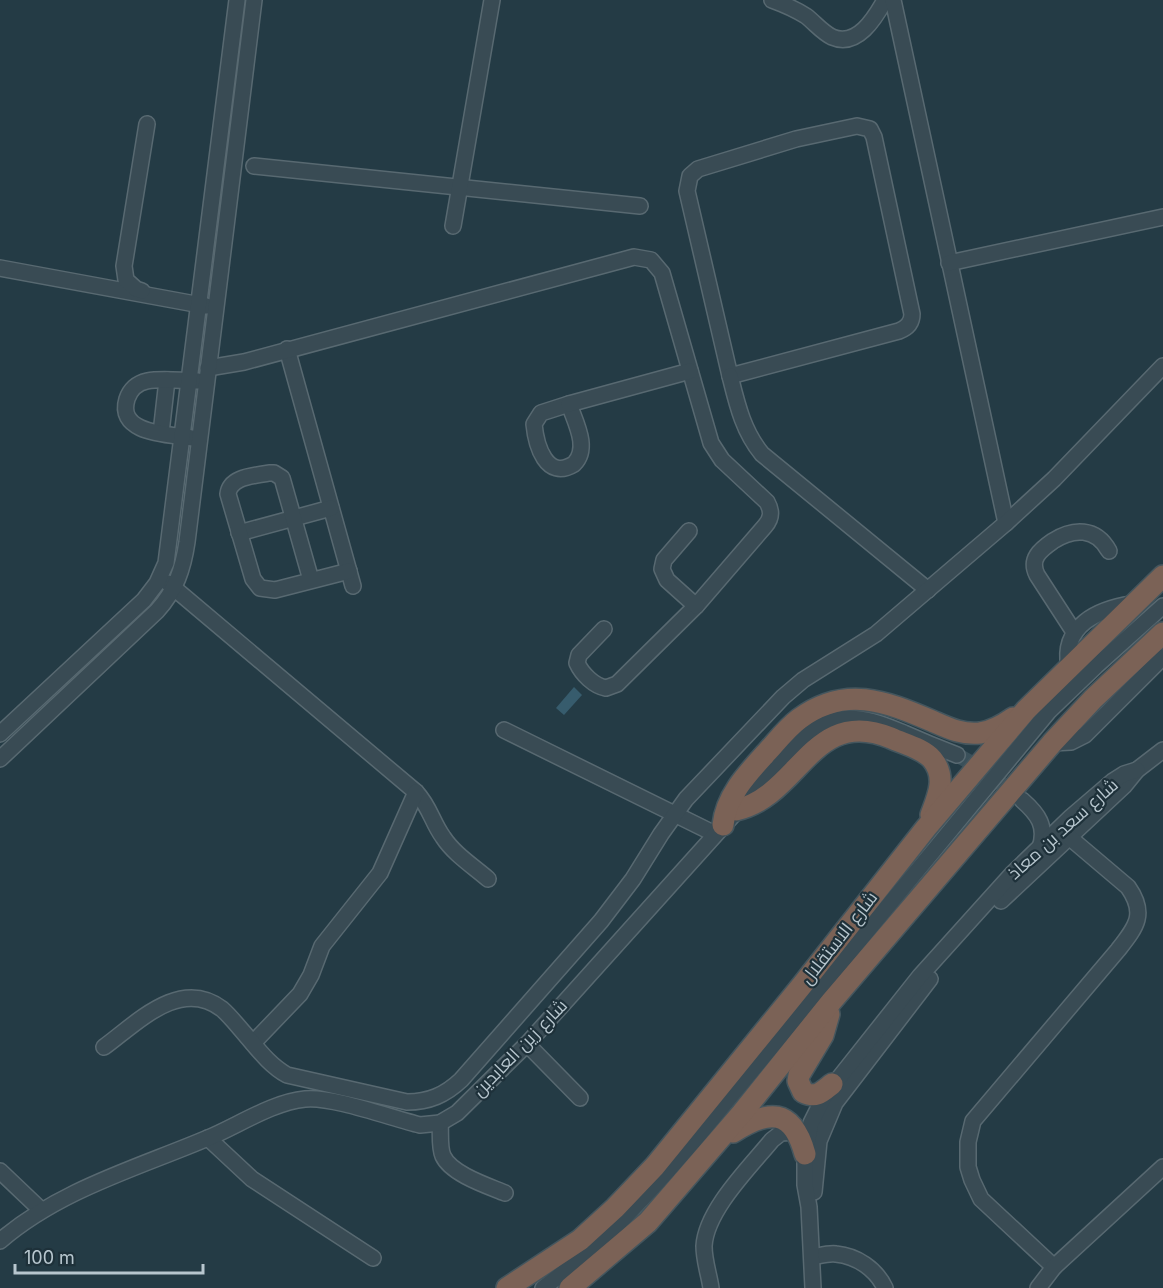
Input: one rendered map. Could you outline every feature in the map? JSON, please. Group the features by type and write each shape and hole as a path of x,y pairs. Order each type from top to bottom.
{"highway":[{"name":"شارع الاستقلال","path":"507,1288 580,1240 615,1208 655,1166 926,828 1026,710 1163,576"},
{"name":"شارع الاستقلال","path":"570,1288 648,1222 717,1142 831,1002 1052,743 1163,633"},
{"path":"724,823 725,809 732,795 758,762 796,721 820,706 847,699 875,700 955,731 972,733 999,728 1026,710"},
{"path":"724,823 769,795 824,741 843,732 863,730 883,735 926,754 937,768 940,786 926,828"},
{"path":"831,1002 823,1035 799,1075 798,1081 803,1092 815,1096 821,1094 832,1084"},
{"path":"717,1142 751,1121 766,1116 780,1118 787,1122 797,1132 805,1154"}],"street":[{"path":"453,226 492,0"},
{"path":"772,0 799,12 835,38 846,39 857,36 866,28 885,0"},
{"path":"892,0 1006,523"},
{"path":"237,7 253,7 183,567 174,590 157,611 6,754 0,736 144,600 161,577 169,553 237,7"},
{"path":"229,70 245,73"},
{"path":"147,124 124,266 126,280 136,289 159,297"},
{"path":"730,375 898,331 908,327 911,323 912,314 874,137 870,129 858,126 827,132 776,144 698,169 690,176 687,191 730,375 750,439 762,454 928,590"},
{"path":"254,166 640,206"},
{"path":"949,263 1163,217"},
{"path":"199,439 147,431 136,426 128,416 126,403 130,392 146,381 190,381 235,364 287,349 640,256 651,260 662,273 711,443 722,460 767,502 771,511 769,522 696,606 617,684 606,688 596,684 577,663 579,655 604,628"},
{"path":"0,268 215,307"},
{"path":"287,349 353,586"},
{"path":"104,1047 159,1006 186,998 204,1000 221,1009 278,1070 295,1078 406,1102 424,1101 444,1094 462,1080 601,921 633,879 675,814 699,784 783,697 803,680 876,634 1006,523 1054,479 1163,366"},
{"path":"569,404 690,371"},
{"path":"161,433 167,380"},
{"path":"311,580 285,482 279,475 269,473 231,484 228,494 253,579 260,588 271,591 349,571"},
{"path":"240,533 331,508"},
{"path":"689,531 663,560 662,569 668,580 696,606"},
{"path":"1074,632 1037,575 1034,567 1035,559 1043,548 1061,536 1074,531 1095,535 1108,551"},
{"path":"161,577 416,792 425,802 447,843 488,879"},
{"path":"1069,667 1067,653 1074,632 1101,613 1132,604"},
{"path":"543,1288 590,1252 639,1204 1049,711 1163,606"},
{"path":"555,1288 605,1247 655,1197 1031,742 1081,687 1163,614"},
{"path":"1052,743 1071,742 1085,735 1163,657"},
{"path":"74,666 86,679"},
{"name":"شارع زين العابدين","path":"440,1123 457,1113 527,1044 802,737 818,725 830,720 850,717 869,719 957,755"},
{"path":"504,730 675,814 724,823"},
{"path":"1137,770 1163,750"},
{"name":"شارع سعد بن معاذ","path":"813,1288 809,1207 805,1185 805,1154 811,1123 832,1084 1012,874 1071,817 1118,777 1137,770"},
{"name":"شارع سعد بن معاذ","path":"809,1207 814,1192 819,1141 835,1102 945,954 1124,786 1137,770"},
{"path":"253,1043 300,994 311,975 322,946 380,873 416,792"},
{"path":"1022,800 1040,818 1043,833 1040,848"},
{"path":"1035,812 1049,816 1071,817"},
{"path":"1054,1267 981,1199 970,1174 967,1149 973,1121 1118,950 1137,923 1139,909 1135,896 1128,887 1069,837"},
{"path":"527,1044 580,1098"},
{"path":"0,1241 41,1210 108,1178 208,1138 271,1109 306,1099 343,1105 420,1125 440,1123 442,1154 448,1164 471,1179 505,1193"},
{"path":"766,1116 772,1140"},
{"path":"711,1288 704,1246 715,1211 772,1140 781,1133 797,1132"},
{"path":"208,1138 252,1179 374,1258"},
{"path":"1038,1288 1054,1267 1163,1167"},
{"path":"0,1171 41,1210"},
{"path":"812,1257 835,1254 854,1259 869,1267 879,1276 885,1288"}],"water":[{"path":"574,687 582,695 564,715 556,708"}],"tunnel":[{"path":"957,755 984,770 1017,796"}]}
